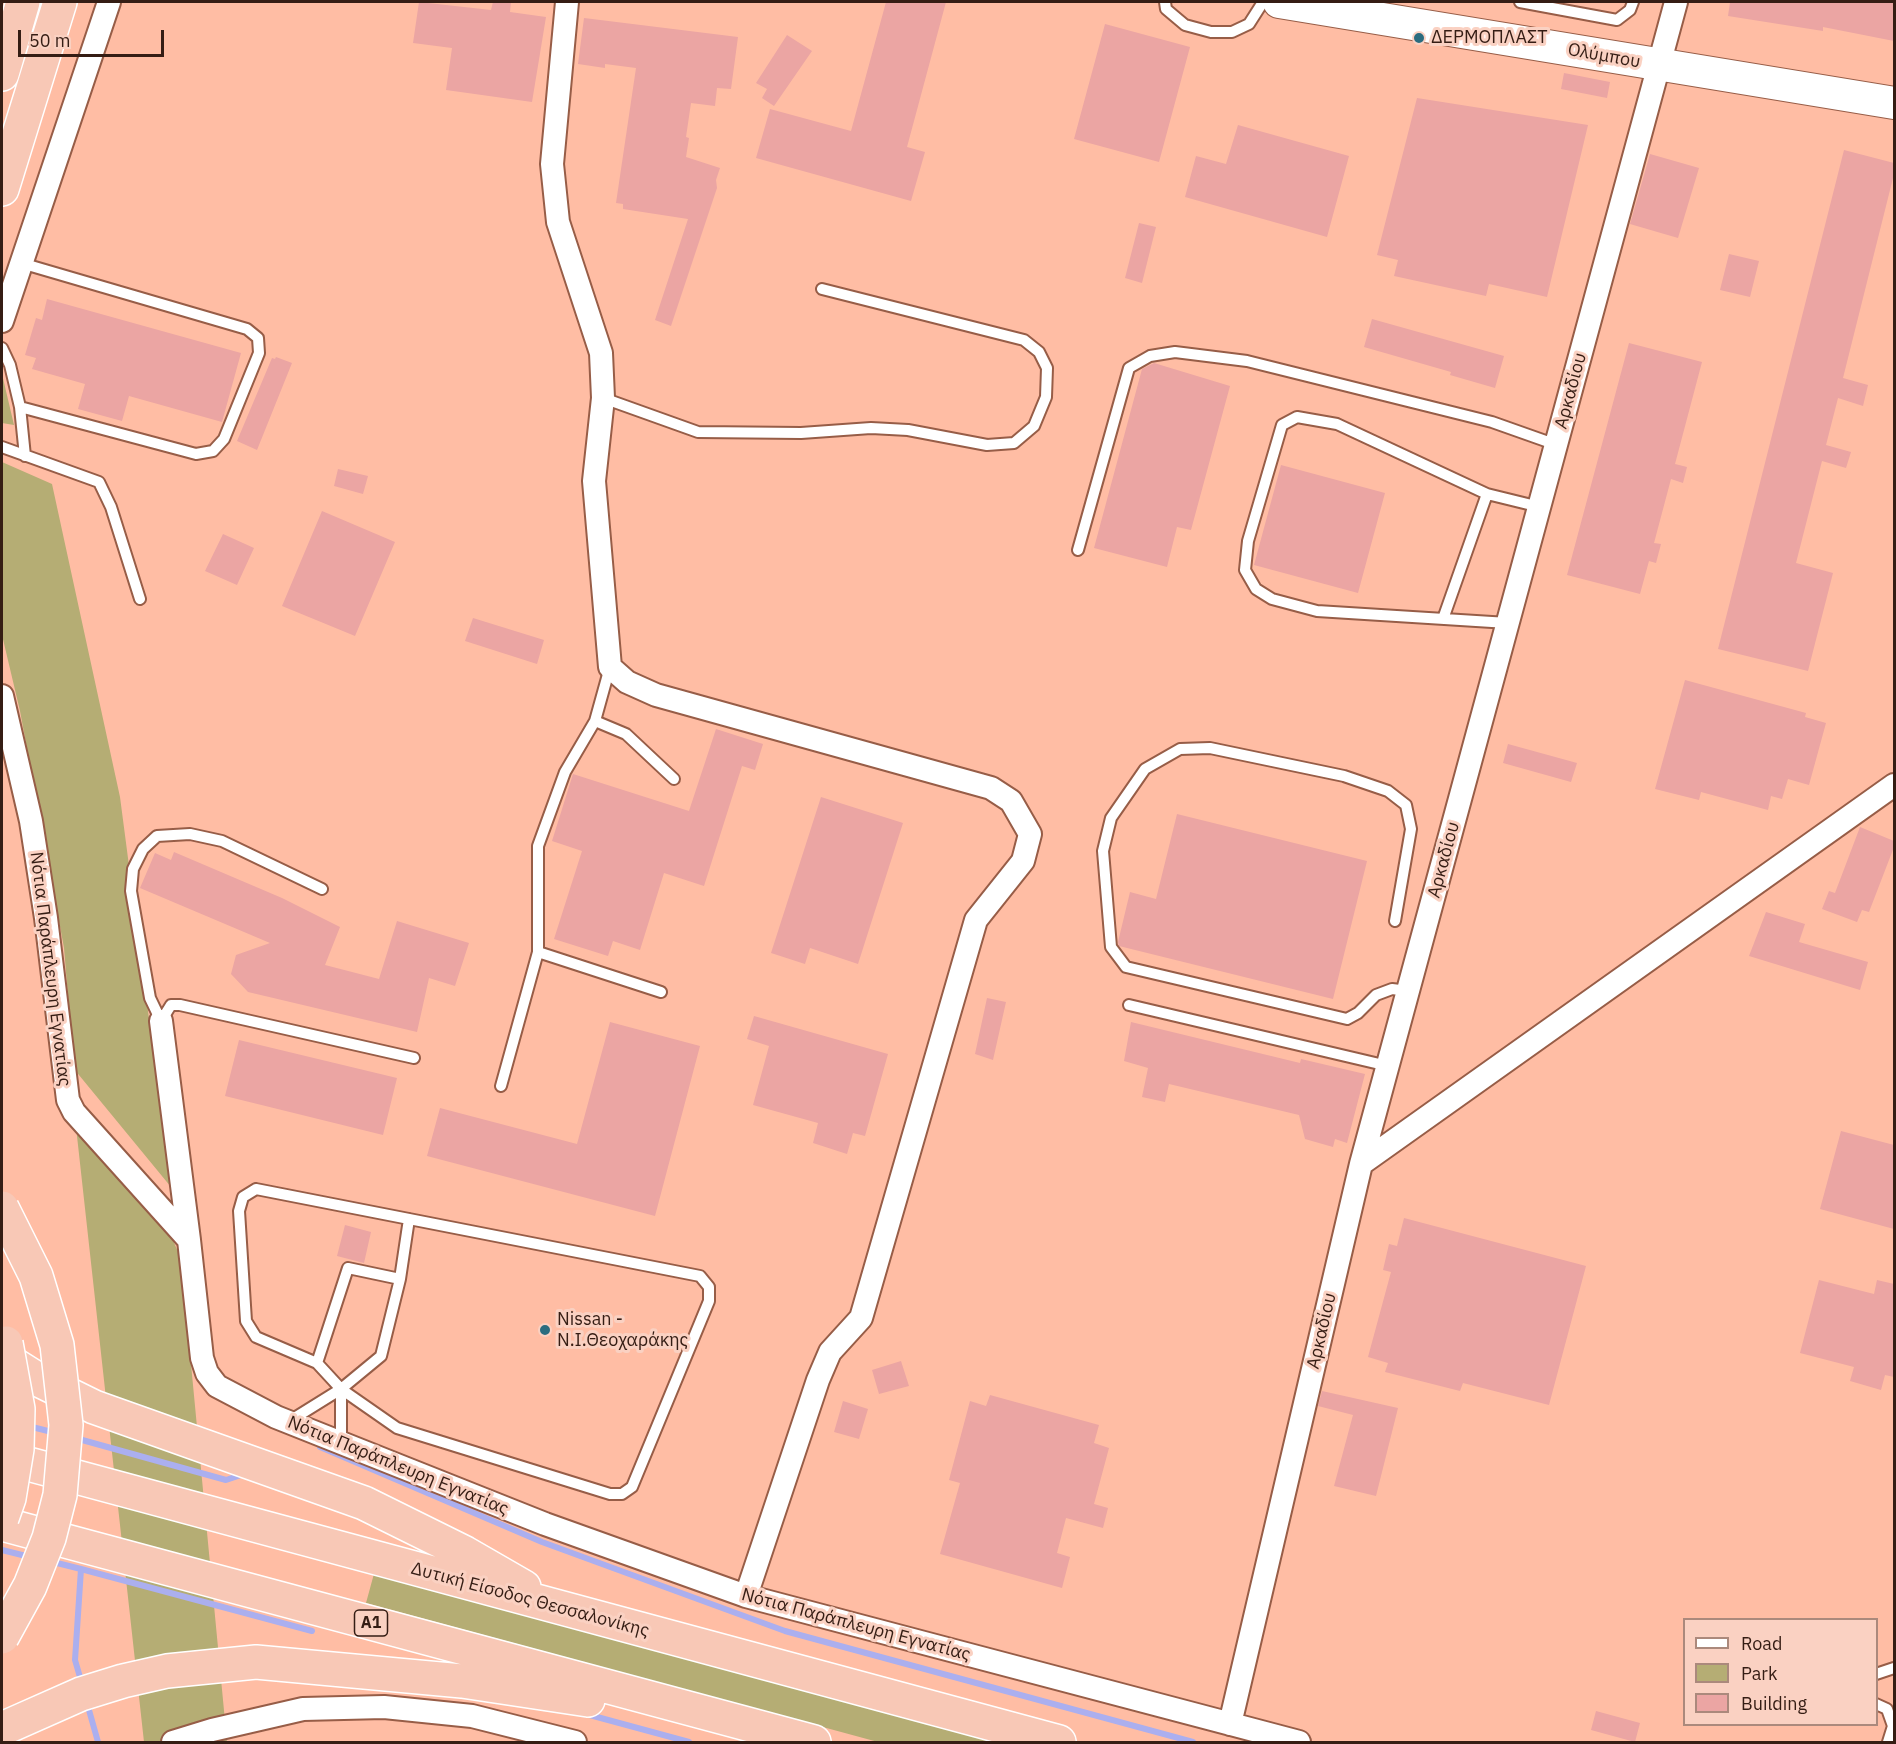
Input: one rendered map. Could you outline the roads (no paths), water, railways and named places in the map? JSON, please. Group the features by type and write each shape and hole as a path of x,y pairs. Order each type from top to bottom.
{"highway":[{"path":"2,74 23,2"},
{"path":"2,189 60,2"},
{"path":"2,1208 40,1288 57,1345 66,1425 60,1495 50,1538 30,1586 2,1637"},
{"path":"2,1518 14,1472 17,1439 16,1398 3,1340"},
{"path":"3,1340 37,1379 94,1407 364,1503 465,1553 559,1608"},
{"name":"Δυτική Είσοδος Θεσσαλονίκης","path":"2,1457 1059,1743"},
{"name":"Α1","path":"2,1524 814,1743"},
{"path":"2,1729 81,1694 167,1671 256,1662 462,1682 741,1723"}],"main road":[{"name":"Ολύμπου","path":"1279,2 1894,103"}],"street":[{"path":"2,321 109,2"},
{"path":"567,2 552,164 558,222 601,353 603,398 594,481 610,667 627,682 656,695 991,788 1011,801 1030,834 1023,861 976,920 861,1318 830,1352 818,1380 746,1596"},
{"name":"Αρκαδίου","path":"1230,1724 1361,1164 1557,445 1657,65 1676,2"},
{"name":"Νότια Παράπλευρη Εγνατίας","path":"2,696 31,821 46,918 68,1100 74,1112 189,1240 202,1358 207,1373 224,1390 288,1422 545,1524 746,1596 1299,1743"},
{"path":"1361,1164 1894,785"},
{"path":"161,1021 189,1240"},
{"path":"173,1743 212,1730 303,1709 384,1707 472,1716 573,1742"}],"lane":[{"path":"1165,2 1166,9 1185,25 1211,32 1232,32 1249,24 1263,2"},
{"path":"1520,2 1617,20 1630,10 1633,2"},
{"path":"20,406 196,454 213,451 224,439 259,353 258,338 248,329 21,263"},
{"path":"603,398 698,432 801,433 871,428 908,430 987,445 1014,443 1034,426 1046,397 1047,368 1039,352 1024,340 822,289"},
{"path":"2,348 10,365 20,406 25,456"},
{"path":"1078,549 1129,368 1150,356 1175,352 1247,361 1492,422 1557,445"},
{"path":"1508,623 1317,610 1272,599 1256,589 1245,570 1248,541 1282,425 1297,417 1336,424 1487,494 1540,507"},
{"path":"2,447 99,482 111,507 140,599"},
{"path":"1443,619 1487,494"},
{"path":"501,1086 538,952 538,846 565,772 595,721 610,667"},
{"path":"595,721 626,734 674,779"},
{"path":"1395,921 1411,830 1406,805 1388,791 1344,776 1210,748 1180,749 1145,769 1111,818 1103,851 1110,948 1126,967 1347,1018 1358,1013 1376,995 1392,989 1408,991"},
{"path":"161,1021 150,998 131,891 133,869 143,849 157,836 190,834 222,841 322,889"},
{"path":"538,952 661,992"},
{"path":"161,1021 171,1005 180,1005 414,1058"},
{"path":"1129,1005 1388,1066"},
{"path":"256,1189 694,1274 700,1276 709,1287 709,1301 635,1481 622,1494 610,1494 397,1428 341,1389 318,1363 256,1337 247,1328 239,1211 243,1197 256,1189"},
{"path":"288,1422 341,1389 381,1356 400,1279 409,1219"},
{"path":"318,1363 348,1268 400,1279"},
{"path":"341,1389 341,1443"},
{"path":"1878,1673 1894,1668"},
{"path":"1878,1705 1887,1709 1893,1726 1888,1743"}],"waterway":[{"path":"28,1426 56,1433"},
{"path":"75,1438 226,1480 244,1474"},
{"path":"320,1447 542,1542 785,1631 1193,1742"},
{"path":"2,1550 30,1557"},
{"path":"49,1561 81,1569 75,1660 82,1684"},
{"path":"81,1569 312,1631"},
{"path":"87,1703 98,1742"},
{"path":"586,1714 689,1742"}],"place":[{"name":"ΔΕΡΜΟΠΛΑΣΤ","path":"1419,38"},
{"name":"Nissan - Ν.Ι.Θεοχαράκης","path":"545,1330"}]}
